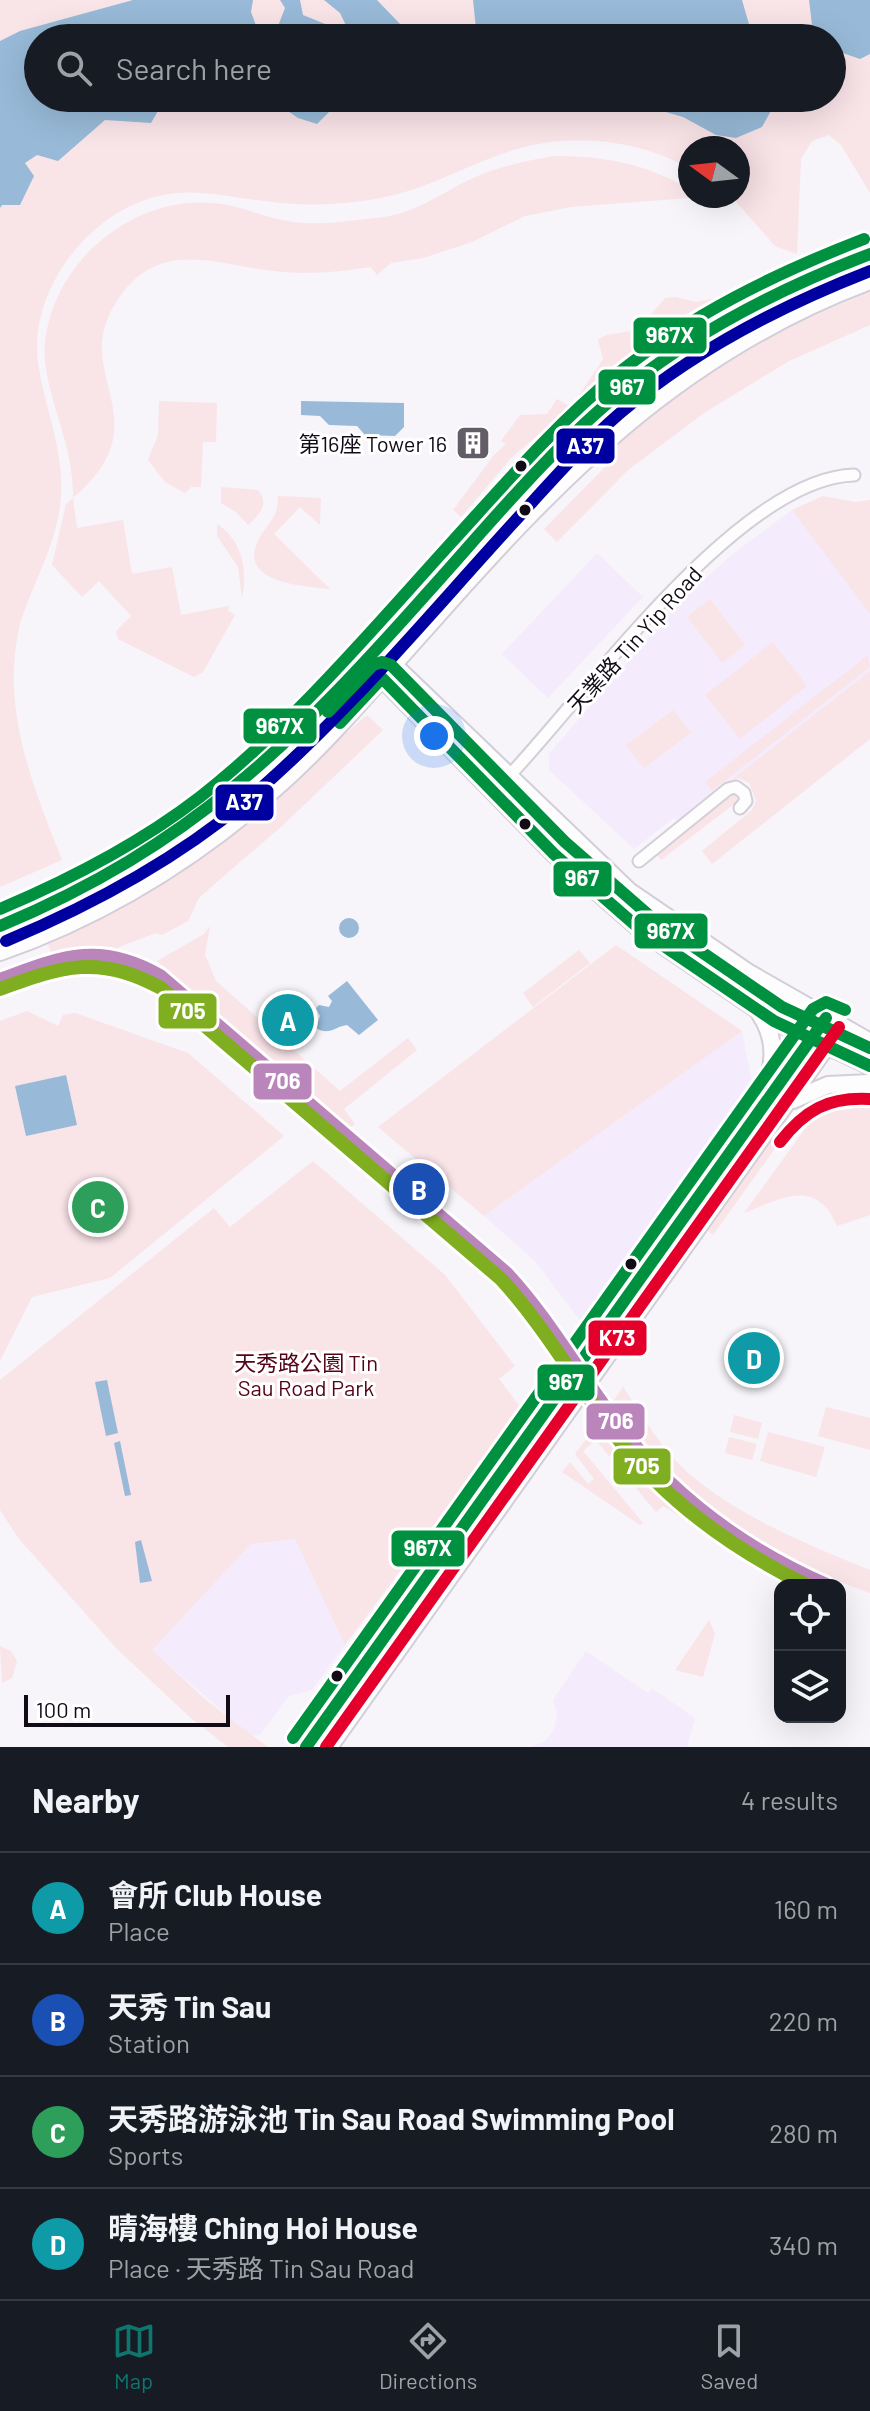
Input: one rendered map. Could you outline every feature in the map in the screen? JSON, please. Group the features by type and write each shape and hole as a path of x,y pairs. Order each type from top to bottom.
{"main road":[{"path":"0,926 94,883 201,815 267,761 558,451 628,386 692,341 747,310 870,254"},
{"path":"0,951 106,905 216,835 283,779 469,595 508,535 573,468 681,378 782,319 870,280"}],"street":[{"name":"天業路 Tin Yip Road","path":"509,776 662,602 713,554 800,488 826,478 854,475"},
{"path":"370,654 509,776 579,846 658,914 749,973 870,1042"},
{"path":"392,671 526,826 602,898 682,961 760,1012 810,1040 870,1066"},
{"path":"639,861 728,789 736,787 744,793 746,801 740,808"},
{"path":"725,1159 770,1075 773,1048 760,1012"},
{"path":"306,1747 826,1018"},
{"path":"329,1747 841,1026"},
{"path":"788,1103 828,1085 870,1083"}],"shaded area":[{"path":"792,510 870,614 870,671 678,822 674,818 634,849 549,770 549,754 674,608 730,556"},
{"path":"597,553 643,597 548,698 502,654"},
{"path":"742,1031 752,1083 581,1322 536,1262 484,1216"},
{"path":"295,1539 345,1645 312,1690 289,1696 260,1735 252,1736 151,1650 251,1544"},
{"path":"586,1651 648,1693 652,1688 695,1718 687,1747 530,1747 544,1742 554,1730 557,1715 553,1700"}],"green space":[{"path":"0,0 870,0 870,193 841,145 829,135 812,141 801,159 797,254 775,246 742,208 750,208 750,136 678,136 678,162 644,149 619,144 569,140 544,143 483,161 420,187 362,201 297,204 195,192 162,195 126,208 89,235 59,272 48,293 37,339 41,379 60,461 61,495 45,561 20,624 14,685 22,745 62,860 0,887"},
{"path":"555,156 625,163 678,183 678,199 571,207 525,216 472,242 423,258 391,263 377,275 371,267 299,273 206,260 165,263 146,271 128,286 112,309 103,334 102,357 114,423 111,446 99,471 73,498 70,462 45,362 47,328 59,294 70,275 99,242 136,218 178,204 200,202 304,223 384,217 417,207 488,172"},
{"path":"870,292 870,325 789,361 704,413 628,470 557,542 544,529 616,456 611,450 670,401 766,340"},
{"path":"720,297 656,335 574,403 603,359 598,340 606,335 638,330 665,298 696,302"},
{"path":"557,399 570,407 511,458 461,517 453,510 494,455 506,444 501,441 520,415 547,414"},
{"path":"159,401 217,403 216,442 203,442 201,487 191,487 185,493 165,482 148,460 158,435"},
{"path":"221,487 258,490 263,505 248,525 236,512 221,503"},
{"path":"278,496 321,498 320,525 300,507 274,534 330,589 274,579 256,563 255,551 275,513"},
{"path":"823,496 855,502 870,500 870,614 792,510"},
{"path":"73,498 77,528 123,520 132,574 172,567 181,615 229,606 228,611 235,615 203,672 194,677 118,639 116,631 131,616 99,581 82,597 52,565 66,504"},
{"path":"217,524 232,538 241,556 244,577 242,598 238,567 217,536"},
{"path":"710,599 745,645 722,663 687,617"},
{"path":"773,642 807,686 740,739 705,695"},
{"path":"868,655 870,667 712,791 705,782"},
{"path":"870,671 870,739 712,864 702,851 752,810 756,801 749,783 739,778 730,781"},
{"path":"673,710 691,733 644,768 626,745"},
{"path":"367,715 383,730 282,826 199,898 188,921 162,935 156,933 119,947 116,952 81,949 53,956 46,940 301,772"},
{"path":"732,795 738,795 738,801 661,860 657,855"},
{"path":"210,926 205,955 216,981 340,1091 408,1038 417,1050 344,1109 355,1124 347,1130 157,961 204,934"},
{"path":"616,945 742,1031 484,1216 378,1127"},
{"path":"579,950 590,963 533,1007 523,993"},
{"path":"27,1011 58,1026 63,1015 75,1013 188,1053 284,1136 110,1278 32,1297 0,1361 0,1021"},
{"path":"870,1106 870,1215 837,1226 829,1211 809,1196 784,1198 744,1213 816,1114"},
{"path":"783,1125 789,1129 713,1235 708,1231"},
{"name":"天秀路公園 Tin Sau Road Park","path":"313,1161 445,1275 515,1366 499,1379 521,1408 345,1645 295,1539 251,1544 152,1650 206,1700 268,1747 228,1747 191,1718 118,1650 19,1539 0,1510 0,1380 214,1208 230,1227"},
{"path":"623,1387 662,1445 696,1480 768,1525 870,1570 870,1593 846,1584 846,1579 833,1579 793,1560 726,1519 666,1469 610,1406"},
{"path":"826,1407 870,1418 870,1450 818,1436"},
{"path":"734,1415 762,1423 758,1439 730,1432"},
{"path":"600,1421 657,1486 699,1523 743,1555 663,1506 656,1512 596,1440 583,1451 643,1523 640,1525 562,1472 570,1462 588,1484 594,1479 575,1454"},
{"path":"768,1432 825,1447 816,1477 760,1461"},
{"path":"729,1437 757,1444 752,1460 725,1453"},
{"path":"709,1620 715,1634 703,1677 675,1670"},
{"path":"0,1646 11,1651 17,1661 12,1678 2,1683"}],"water":[{"path":"133,0 253,0 251,12 256,24 46,24"},
{"path":"280,0 300,0 303,15 325,24 279,24 285,8"},
{"path":"324,0 377,0 400,24 345,24 340,13"},
{"path":"473,0 742,0 749,24 476,24"},
{"path":"809,0 870,0 870,54 860,59 846,54 846,24 812,24"},
{"path":"24,30 24,112 157,112 151,123 105,120 58,161 37,155 25,163 34,176 20,205 2,205 0,208 0,41"},
{"path":"289,112 329,112 317,124"},
{"path":"666,112 770,112 762,127 741,136 716,135 683,117"},
{"path":"301,401 404,403 404,427 395,436 365,435 357,426 329,425 320,416 301,415"},
{"path":"345,918 353,918 359,928 353,938 345,938 339,932 339,924"},
{"path":"347,981 378,1020 359,1035 347,1025 328,1031 316,1028 320,1016 316,1008 319,1005 329,1007 332,1001 328,996"},
{"path":"66,1075 77,1125 26,1136 15,1086"},
{"path":"107,1380 118,1433 106,1436 95,1382"},
{"path":"120,1441 131,1495 125,1496 114,1443"},
{"path":"141,1540 152,1581 140,1583 135,1542"}],"transit line":[{"name":"967X","path":"0,909 78,873 129,845 177,814 234,768 331,675 551,435 644,353 735,297 864,239"},
{"name":"967","path":"0,926 68,895 129,861 236,786 284,743 380,646 548,459 627,387 684,346 743,311 870,254"},
{"name":"A37","path":"6,941 131,880 190,843 246,801 351,701 578,453 647,391 738,332 803,299 870,271"},
{"name":"967X","path":"328,712 373,665 382,662 391,665 565,842 652,918 782,1007 870,1048"},
{"name":"967","path":"340,723 382,678 554,854 642,931 774,1021 870,1066"},
{"name":"706","path":"0,980 80,956 118,959 160,976 506,1273 549,1327 615,1421 659,1473 737,1536 814,1579"},
{"name":"705","path":"0,989 43,974 81,967 119,971 161,988 501,1279 546,1336 616,1436 657,1482 727,1539 794,1579"},
{"name":"967X","path":"293,1738 813,1009 826,1002 845,1010"},
{"name":"967","path":"306,1747 826,1018"},
{"name":"K73","path":"326,1747 839,1027"},
{"name":"K73","path":"780,1142 818,1108 841,1100 869,1099"}],"place":[{"name":"第16座 Tower 16","path":"473,443"},
{"name":"會所 Club House","path":"288,1020"},
{"name":"天秀 Tin Sau","path":"419,1189"},
{"name":"天秀路游泳池 Tin Sau Road Swimming Pool","path":"98,1207"},
{"name":"晴海樓 Ching Hoi House","path":"754,1358"}]}
